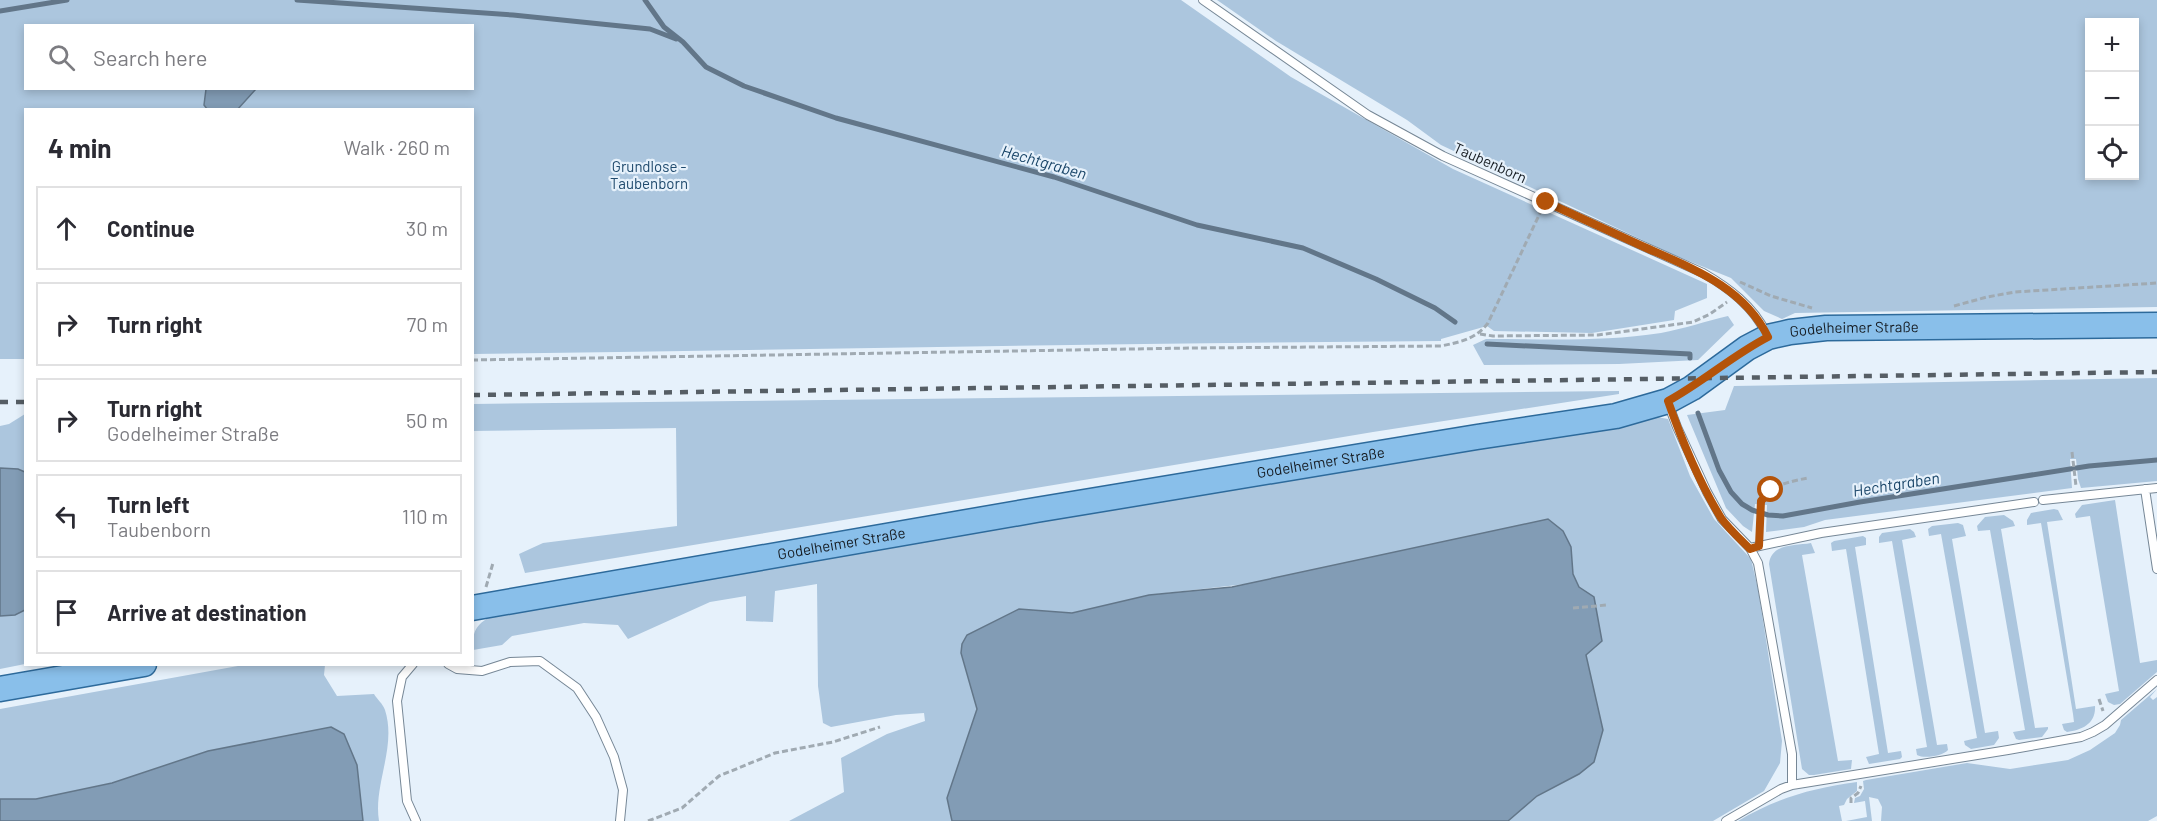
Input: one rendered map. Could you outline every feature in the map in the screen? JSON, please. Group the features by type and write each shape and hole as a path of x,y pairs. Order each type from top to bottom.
{"main road":[{"name":"Godelheimer Straße","path":"474,608 1106,499 1616,416 1668,401 1692,388 1748,348 1768,337 1790,332 1826,328 2157,325"},
{"path":"0,689 132,666"}],"lane":[{"name":"Taubenborn","path":"1203,0 1368,115 1443,156 1703,273 1723,285 1755,314 1768,337"},
{"path":"1668,401 1697,471 1722,519 1750,549 1758,562 1792,754 1792,785"},
{"path":"2043,500 2157,488"},
{"path":"2145,489 2157,569"},
{"path":"1750,549 1830,532 2034,502"},
{"path":"452,666 457,669 482,671 510,662 540,661 577,688 596,717 614,758 623,790 620,821"},
{"path":"411,666 402,677 397,701 407,801 416,821"},
{"path":"1726,821 1773,793 1792,785 2081,737 2105,724 2157,680"}],"path":[{"path":"474,360 1169,348 1441,346 1480,334 1488,323 1546,202"},
{"path":"1723,285 1728,278 1771,296 1806,308 1821,310"},
{"path":"1945,307 2014,292 2157,283"},
{"path":"1480,334 1493,336 1598,335 1693,322 1715,311"},
{"path":"2072,452 2075,482"},
{"path":"1759,546 1761,501 1771,490 1783,484 1808,478"},
{"path":"1573,608 1607,605"},
{"path":"648,821 682,808 718,776 775,753 833,742 880,728"},
{"path":"1851,803 1851,798 1860,790 1862,774"}],"green space":[{"name":"Grundlose - Taubenborn","path":"0,0 1181,0 1291,77 1453,169 1707,284 1707,298 1675,311 1674,320 1592,333 1494,331 1487,326 1441,339 1441,341 474,354 474,108 24,108 24,359 0,359"},
{"path":"1217,0 2157,0 2157,307 1795,313 1782,319 1764,311 1731,278 1674,255 1441,145 1407,120 1276,41"},
{"path":"1728,316 1734,325 1698,360 1619,364 1484,365 1473,345 1486,339 1639,336"},
{"path":"2157,378 2157,481 2081,488 2076,459 2070,459 2072,488 1825,520 1804,527 1766,532 1767,505 1755,504 1752,532 1726,508 1687,415 1725,410 1734,386"},
{"path":"1619,391 1619,394 1373,432 525,573 519,554 543,543 677,526 676,428 474,431 474,404"},
{"path":"24,415 24,472 0,468 0,426 9,424"},
{"path":"1657,417 1668,419 1690,476 1714,519 1751,559 1758,589 1782,741 1780,763 1764,791 1713,821 1508,821 1537,796 1579,774 1588,669 1586,655 1596,647 1579,587 1573,574 1571,547 1149,595 1072,613 1019,609 967,635 962,644 961,653 977,709 947,798 952,821 789,821 844,792 841,758 887,734 925,721 924,713 896,715 831,727 823,723 818,686 817,584 775,591 773,622 746,621 746,596 710,602 628,639 618,625 584,623 512,636 502,645 474,650 475,631 481,623 497,613 1240,486 1586,431"},
{"path":"2115,500 2140,663 2157,660 2157,672 2120,704 2114,705 2108,702 2105,694 2119,691 2090,516 2076,518 2075,514 2082,505"},
{"path":"2058,510 2063,520 2047,522 2076,709 2095,706 2091,722 2078,730 2067,732 2062,724 2074,722 2041,523 2027,525 2031,513"},
{"path":"2004,515 2013,521 2015,526 2001,529 2035,728 2048,727 2042,737 2019,740 2013,732 2025,730 1990,530 1978,531 1977,526 1985,517"},
{"path":"1958,523 1963,525 1966,536 1952,539 1985,733 1998,731 1999,738 1994,745 1971,749 1965,745 1964,741 1977,738 1941,534 1929,536 1928,529 1932,526"},
{"path":"1910,529 1916,537 1902,540 1937,745 1947,744 1948,750 1929,757 1917,755 1916,749 1927,747 1892,541 1879,543 1882,533"},
{"path":"1863,536 1866,538 1866,545 1855,547 1888,753 1901,751 1902,757 1869,764 1866,757 1879,754 1846,549 1832,551 1831,543"},
{"path":"1811,543 1815,553 1802,555 1838,761 1852,760 1851,769 1814,775 1809,775 1802,769 1769,564 1774,552 1779,549"},
{"path":"24,610 24,664 0,669 0,616 15,615"},
{"path":"238,666 325,666 324,675 337,696 374,694 384,708 388,724 388,738 379,794 379,821 363,821 349,747 344,734 331,727 208,751 112,783 36,799 0,799 0,709"},
{"path":"2157,689 2150,697 2153,700 2157,697 2157,816 2148,821 1881,821 1882,807 1878,799 1869,797 1872,821 1846,821 1867,817 1865,801 1854,803 1855,798 1860,796 1864,789 1863,781 1866,780 1967,763 2010,769 2068,760 2090,750 2115,733 2121,720"},
{"path":"1857,782 1857,791 1847,799 1844,805 1839,806 1842,821 1738,821 1766,806 1795,795"}],"shaded area":[{"path":"206,90 255,90 239,108 206,108 204,105"},
{"path":"0,468 18,469 24,472 24,610 15,615 0,616"},
{"path":"1548,519 1563,531 1571,547 1573,574 1579,587 1594,597 1602,641 1586,655 1603,730 1594,762 1579,774 1537,796 1508,821 952,821 947,798 977,709 961,653 962,644 967,635 1019,609 1072,613 1149,595 1232,587"},
{"path":"331,727 344,734 357,765 363,821 0,821 0,799 36,799 112,783 208,751"}],"waterway":[{"path":"0,11 67,0"},
{"path":"297,0 513,15 650,29 676,39"},
{"name":"Hechtgraben","path":"645,0 664,27 683,42 706,67 744,86 836,118 1054,177 1197,225 1303,248 1376,279 1435,308 1455,322"},
{"name":"Hechtgraben","path":"1487,344 1690,354 1690,358"},
{"name":"Hechtgraben","path":"1698,413 1719,470 1731,492 1742,504 1768,515 1783,516 2089,466 2157,460"}],"railway":[{"path":"474,395 2157,372"},
{"path":"0,402 24,402"}],"route":[{"path":"1546,202 1703,273 1736,295 1755,314 1768,337 1748,348 1692,388 1668,401 1677,427 1707,492 1722,519 1750,549 1759,546 1761,501 1771,490"}]}
